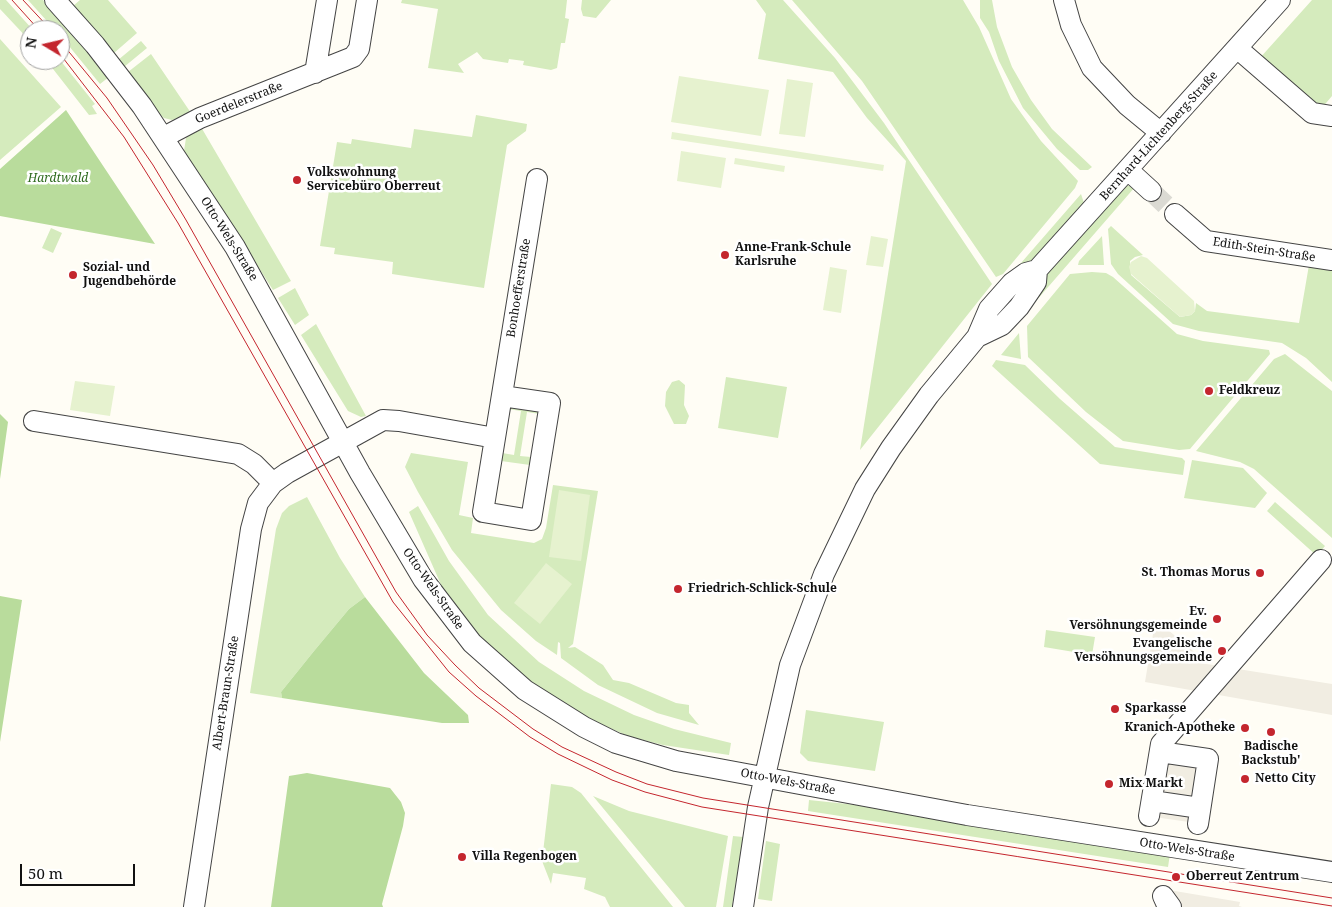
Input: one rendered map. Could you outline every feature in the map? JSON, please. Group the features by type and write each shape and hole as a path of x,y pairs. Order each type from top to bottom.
{"street":[{"name":"Otto-Wels-Straße","path":"55,0 109,63 164,137 235,248 399,540 446,612 472,643 525,690 569,719 616,743 676,761 976,817 1332,872"},
{"path":"315,73 326,0"},
{"name":"Goerdelerstraße","path":"164,137 200,118 354,56 359,50 367,0"},
{"path":"1064,0 1071,25 1092,68 1127,105 1160,133"},
{"name":"Bernhard-Lichtenberg-Straße","path":"743,907 757,815 790,665 824,574 844,530 891,448 929,395 977,337 989,309 1012,284 1026,273 1037,270 1280,0"},
{"path":"1237,48 1312,113 1332,116"},
{"path":"1128,170 1151,191"},
{"name":"Bonhoefferstraße","path":"502,396 550,403 532,520 482,512 536,179"},
{"name":"Edith-Stein-Straße","path":"1175,214 1206,241 1332,260"},
{"path":"343,442 382,420 399,421 495,438"},
{"path":"34,421 238,454 254,464 273,484"},
{"name":"Albert-Braun-Straße","path":"194,907 252,521 258,504 273,484 287,473 343,442"},
{"path":"1167,750 1150,808 1199,816 1208,759 1192,753 1167,750 1161,744 1321,560"}],"green space":[{"path":"0,0 6,0 24,20 20,20 20,30 0,9"},
{"path":"28,0 43,0 60,20 46,20"},
{"path":"80,0 108,0 137,33 114,53 73,6"},
{"path":"402,0 567,0 565,18 569,19 565,43 561,43 557,68 551,70 523,65 524,61 509,59 508,63 483,59 477,52 458,64 464,73 428,68 438,9 401,3"},
{"path":"582,0 611,0 596,18 583,16 581,9"},
{"path":"756,0 783,0 835,58 884,123 992,284 860,450 906,161 867,118 833,72 758,59 766,14"},
{"path":"792,0 963,0 979,27 1011,99 1041,141 1078,181 1075,188 1003,274 996,277 862,81"},
{"path":"980,0 992,0 997,27 1012,67 1031,100 1052,129 1092,167 1088,170 1080,170 1057,149 1023,108 999,61 989,32 980,18"},
{"path":"1312,0 1332,0 1332,96 1321,109 1259,59"},
{"path":"70,32 109,77 100,84 70,47"},
{"path":"0,39 20,61 20,70 28,70 61,107 0,160"},
{"path":"141,41 147,48 124,67 118,60"},
{"path":"151,54 191,113 172,120 164,118 157,112 128,72"},
{"path":"54,70 68,70 95,104 92,106 97,114 89,115"},
{"path":"679,76 769,90 761,136 671,122"},
{"path":"787,79 813,83 805,137 779,134"},
{"name":"Hardtwald","path":"66,110 155,244 0,216 0,169"},
{"path":"476,115 527,124 526,131 507,145 484,288 392,274 393,262 334,254 335,248 320,246 337,142 351,144 352,139 411,148 414,129 472,137"},
{"path":"201,127 291,281 273,290 184,151 186,138 190,131"},
{"path":"672,132 884,165 883,171 671,139"},
{"path":"681,151 726,158 721,188 677,181"},
{"path":"735,158 785,166 784,172 734,164"},
{"path":"1126,185 1135,187 1029,309 1047,272"},
{"path":"1081,194 1085,206 1037,261 1001,286"},
{"path":"1111,226 1143,255 1135,257 1130,261 1131,275 1180,317 1191,315 1195,311 1196,303 1207,311 1299,323 1309,265 1332,269 1332,382 1306,358 1282,343 1199,331 1173,324 1118,274 1111,264 1108,229"},
{"path":"51,228 62,233 53,253 42,248"},
{"path":"871,236 888,239 883,267 866,265"},
{"path":"1102,236 1104,265 1078,265 1079,261"},
{"path":"1141,256 1147,258 1194,301 1195,311 1191,315 1180,317 1131,274 1129,267 1131,262"},
{"path":"830,267 847,270 841,313 823,310"},
{"path":"1106,273 1113,277 1177,334 1203,341 1269,350 1270,354 1190,449 1179,450 1123,441 1086,412 1028,357 1027,326 1070,274"},
{"path":"295,288 309,315 295,325 278,298"},
{"path":"316,324 366,416 361,417 348,411 301,335"},
{"path":"1019,333 1021,359 1001,355"},
{"path":"1285,354 1332,391 1332,538 1254,469 1240,462 1196,451 1274,359"},
{"path":"996,360 1025,365 1060,399 1115,447 1182,458 1185,461 1183,475 1100,464 992,366"},
{"path":"726,377 787,387 778,438 718,428"},
{"path":"679,380 685,385 684,405 689,416 686,424 674,424 665,406 666,392 672,382"},
{"path":"75,381 115,386 110,416 70,410"},
{"path":"510,402 541,407 540,414 527,412 520,456 531,457 530,465 501,461 502,453 514,455 521,411 508,409"},
{"path":"0,414 8,422 0,479"},
{"path":"411,453 468,462 459,515 473,518 471,533 534,543 542,539 546,528 553,485 598,491 573,644 568,648 575,647 603,665 613,680 629,683 676,703 689,705 689,713 699,725 657,713 598,685 561,658 560,643 558,642 557,655 536,641 501,610 452,550 418,492 405,467"},
{"path":"1192,460 1243,468 1267,493 1255,508 1184,498"},
{"path":"559,490 590,495 581,561 549,557"},
{"path":"307,497 340,558 365,597 349,609 314,651 281,692 282,698 250,693 276,529 282,513 289,506"},
{"path":"1275,502 1325,546 1317,556 1267,511"},
{"path":"418,506 449,561 488,615 539,662 584,691 634,715 674,729 731,743 729,755 663,745 628,736 594,721 528,681 501,659 468,625 442,587 409,512"},
{"path":"546,563 572,584 540,624 514,603"},
{"path":"0,596 22,600 0,742"},
{"path":"365,597 424,673 468,715 469,723 442,723 282,698 281,692 314,651 349,609"},
{"path":"1046,630 1095,637 1092,655 1044,647"},
{"path":"806,710 884,722 875,771 808,761 800,753"},
{"path":"307,773 390,788 401,802 405,813 403,826 382,904 383,907 271,907 289,776"},
{"path":"551,784 572,787 581,793 673,907 610,907 605,897 584,889 586,878 553,873 551,884 542,861"},
{"path":"593,796 629,811 728,836 716,907 685,907"},
{"path":"809,800 876,807 1170,854 1168,867 808,811"},
{"path":"733,836 743,837 732,907 723,907"},
{"path":"766,841 780,844 772,901 758,899"}],"shaded area":[{"path":"1155,622 1161,624 1199,656 1194,662 1332,684 1332,715 1145,682"},
{"path":"1151,742 1214,752 1203,824 1140,815"},
{"path":"1163,889 1240,902 1239,906 1242,907 1155,907 1157,894"}],"tunnel":[{"path":"1151,191 1175,214"}],"tram line":[{"path":"12,0 30,20"},
{"path":"23,0 42,20"},
{"path":"70,53 107,98 153,165 396,592 427,635 455,665 479,688 533,729 562,747 616,772 647,784 703,798 1332,898"},
{"path":"70,67 124,137 178,223 393,602 449,672 476,696 530,737 558,754 612,780 645,792 702,807 1332,906"}],"place":[{"name":"Volkswohnung Servicebüro Oberreut","path":"297,180"},
{"name":"Anne-Frank-Schule Karlsruhe","path":"725,255"},
{"name":"Sozial- und Jugendbehörde","path":"73,275"},
{"name":"Feldkreuz","path":"1209,391"},
{"name":"St. Thomas Morus","path":"1260,573"},
{"name":"Friedrich-Schlick-Schule","path":"678,589"},
{"name":"Ev. Versöhnungsgemeinde","path":"1217,619"},
{"name":"Evangelische Versöhnungsgemeinde","path":"1222,651"},
{"name":"Sparkasse","path":"1115,709"},
{"name":"Kranich-Apotheke","path":"1245,728"},
{"name":"Badische Backstub'","path":"1271,732"},
{"name":"Netto City","path":"1245,779"},
{"name":"Mix Markt","path":"1109,784"},
{"name":"Villa Regenbogen","path":"462,857"},
{"name":"Oberreut Zentrum","path":"1176,877"}]}
